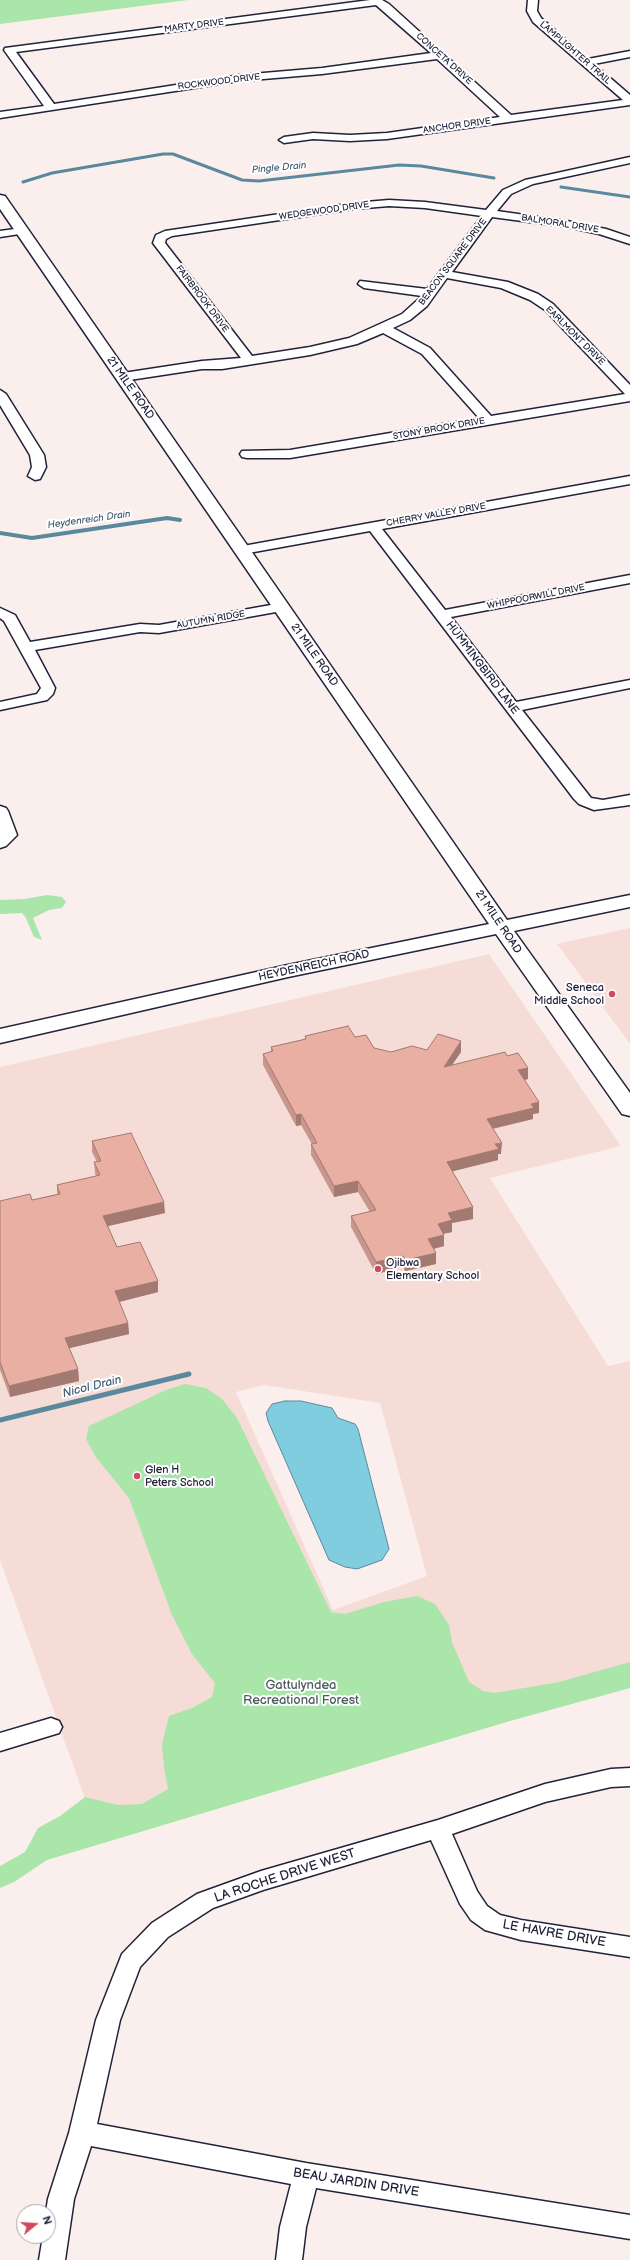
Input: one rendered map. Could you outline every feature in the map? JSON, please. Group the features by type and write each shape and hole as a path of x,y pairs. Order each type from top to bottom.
{"street":[{"name":"LAMPLIGHTER TRAIL","path":"533,0 531,8 535,17 630,101"},
{"name":"MARTY DRIVE","path":"51,108 9,50 378,2"},
{"name":"CONCETA DRIVE","path":"378,2 385,6 440,55 508,118"},
{"path":"586,62 630,54"},
{"name":"ROCKWOOD DRIVE","path":"0,115 226,80 322,71 440,55"},
{"name":"ANCHOR DRIVE","path":"284,140 313,136 374,137 630,101"},
{"name":"BEACON SQUARE DRIVE","path":"126,382 181,378 209,371 222,365 325,348 353,341 384,329 416,310 507,192 529,182 586,167 630,160"},
{"name":"21 MILE ROAD","path":"0,199 503,929 630,1109"},
{"name":"WEDGEWOOD DRIVE","path":"160,236 169,233 372,204 413,204 489,214"},
{"name":"BALMORAL DRIVE","path":"489,214 592,228 630,241"},
{"path":"0,226 19,227"},
{"path":"0,234 19,227"},
{"name":"FAIRBROOK DRIVE","path":"160,236 159,243 249,360"},
{"name":"EARLMONT DRIVE","path":"444,274 499,283 534,297 552,311 630,392"},
{"path":"364,284 430,293"},
{"path":"384,329 410,341 426,351 488,421"},
{"path":"0,394 6,414 37,454 39,467 35,476"},
{"name":"STONY BROOK DRIVE","path":"247,454 290,454 630,397"},
{"name":"CHERRY VALLEY DRIVE","path":"242,550 630,480"},
{"name":"HUMMINGBIRD LANE","path":"373,526 580,796 585,801 594,804 607,804 630,800"},
{"name":"WHIPPOORWILL DRIVE","path":"441,614 630,579"},
{"name":"AUTUMN RIDGE","path":"26,647 140,628 159,629 279,603"},
{"path":"0,612 10,618 46,685 46,694 37,698 0,706"},
{"path":"512,707 630,684"},
{"path":"0,811 9,831 3,840"},
{"name":"HEYDENREICH ROAD","path":"0,1036 288,971 503,929 630,901"},
{"path":"0,1742 51,1727"},
{"name":"LA ROCHE DRIVE WEST","path":"52,2260 61,2199 82,2133 108,2020 130,1961 160,1930 205,1901 262,1881 438,1829 545,1793 611,1778 630,1777"},
{"name":"LE HAVRE DRIVE","path":"438,1829 468,1897 479,1913 493,1922 521,1930 630,1947"},
{"name":"BEAU JARDIN DRIVE","path":"82,2133 306,2175 630,2227"},
{"path":"290,2260 293,2228 306,2175"}],"shaded area":[{"name":"Seneca Middle School","path":"630,928 630,1044 557,944"},
{"path":"489,954 621,1146 490,1178 608,1366 630,1361 630,1679 98,1835 0,1560 0,1067","holes":["264,1385 380,1403 427,1576 333,1610 236,1392"]}],"green space":[{"path":"0,0 188,0 0,24"},
{"path":"47,895 62,897 66,902 62,908 49,910 33,918 42,940 34,937 26,918 22,913 0,914 0,900 24,899"},
{"name":"Gattulyndea Recreational Forest","path":"185,1384 206,1388 222,1399 237,1418 331,1612 345,1614 384,1602 417,1596 435,1604 449,1625 452,1642 469,1682 483,1691 495,1693 559,1682 630,1662 630,1688 510,1721 47,1860 14,1882 0,1888 0,1866 25,1852 38,1828 60,1816 85,1797 118,1805 142,1804 168,1789 162,1744 169,1716 192,1708 212,1697 215,1683 192,1654 172,1615 129,1498 95,1456 86,1439 89,1426 166,1390"}],"water":[{"path":"285,1401 301,1401 332,1408 338,1418 355,1424 358,1429 389,1549 382,1560 357,1569 345,1567 329,1560 268,1421 266,1413 272,1404"}],"building":[{"name":"Ojibwa Elementary School","path":"348,1026 355,1037 366,1035 374,1048 391,1052 412,1046 427,1050 438,1034 461,1041 444,1067 505,1052 507,1056 518,1053 528,1068 518,1070 539,1102 531,1104 534,1108 487,1119 502,1143 495,1144 499,1149 447,1162 473,1207 448,1213 452,1220 438,1224 444,1235 428,1239 436,1253 406,1260 403,1256 376,1262 351,1216 376,1210 358,1181 334,1186 311,1144 317,1143 301,1114 296,1115 263,1054 273,1051 271,1047 306,1039 305,1036"},
{"path":"131,1133 164,1202 103,1216 117,1247 140,1242 158,1281 115,1291 128,1323 65,1338 78,1369 9,1386 0,1362 0,1201 30,1194 32,1200 60,1194 57,1185 100,1175 94,1162 101,1161 92,1141"}],"waterway":[{"name":"Pingle Drain","path":"23,182 52,173 163,154 173,154 242,180 259,181 399,165 421,166 494,178"},
{"name":"Pingle Drain","path":"561,187 630,197"},
{"name":"Heydenreich Drain","path":"0,533 32,538 167,518 180,520"},
{"name":"Nicol Drain","path":"0,1420 189,1374"}],"place":[{"name":"Seneca Middle School","path":"612,994"},
{"name":"Ojibwa Elementary School","path":"378,1269"},
{"name":"Glen H Peters School","path":"137,1476"}]}
